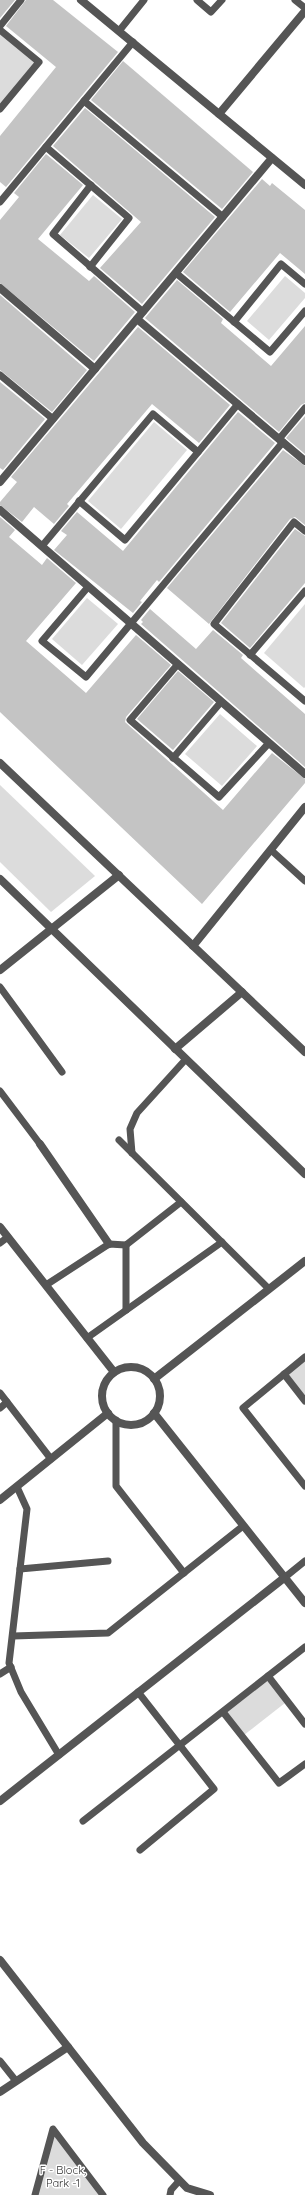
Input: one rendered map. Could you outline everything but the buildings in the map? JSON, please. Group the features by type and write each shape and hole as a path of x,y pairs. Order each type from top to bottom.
{"street":[{"path":"81,0 305,185"},
{"path":"219,114 305,11"},
{"path":"0,482 272,158"},
{"path":"0,288 95,369"},
{"path":"137,319 305,461"},
{"path":"0,510 305,774"},
{"path":"0,763 305,1052"},
{"path":"193,946 305,807"},
{"path":"0,970 119,875"},
{"path":"0,879 305,1174"},
{"path":"175,1048 242,992"},
{"path":"40,1144 109,1244"},
{"path":"0,1227 114,1372"},
{"path":"154,1379 305,1261"},
{"path":"122,1368 140,1368 154,1379 160,1396 154,1413 148,1419 132,1424 116,1420 108,1413 103,1400 104,1387 114,1372 122,1368"},
{"path":"0,1500 108,1413"},
{"path":"154,1413 305,1603"},
{"path":"0,1801 284,1578"},
{"path":"0,1960 143,2143 187,2188 210,2195"},
{"path":"0,2092 68,2047"}],"lane":[{"path":"0,26 20,0"},
{"path":"119,31 144,0"},
{"path":"197,0 212,12 222,0"},
{"path":"295,0 305,8"},
{"path":"0,30 39,62 0,109"},
{"path":"0,202 3,194 46,146 133,42"},
{"path":"84,101 223,217"},
{"path":"46,146 129,218 90,267"},
{"path":"91,185 52,234 143,312"},
{"path":"234,322 281,264 305,284"},
{"path":"176,273 270,352 305,311"},
{"path":"0,375 53,419"},
{"path":"79,501 125,540 238,404"},
{"path":"88,587 42,641 86,678 281,440 305,408"},
{"path":"42,546 153,414 198,452"},
{"path":"305,531 294,522 214,624 305,701"},
{"path":"250,655 305,591"},
{"path":"178,664 130,720 173,758 220,797 269,742"},
{"path":"173,758 221,702"},
{"path":"270,850 305,881"},
{"path":"0,987 62,1072"},
{"path":"132,1153 130,1129 137,1113 186,1059"},
{"path":"0,1091 40,1144"},
{"path":"119,1140 270,1289"},
{"path":"46,1285 109,1244 126,1245 181,1202"},
{"path":"0,1243 8,1237"},
{"path":"87,1338 222,1242"},
{"path":"126,1245 126,1310"},
{"path":"305,1357 243,1408 305,1486"},
{"path":"284,1374 305,1401"},
{"path":"0,1393 51,1459"},
{"path":"0,1408 7,1402"},
{"path":"116,1420 116,1486 184,1573"},
{"path":"16,1487 27,1509 9,1663 21,1692 58,1755"},
{"path":"12,1636 108,1633 243,1526"},
{"path":"20,1569 108,1561"},
{"path":"284,1578 305,1561"},
{"path":"83,1821 305,1647"},
{"path":"0,1674 11,1667"},
{"path":"268,1676 305,1724"},
{"path":"138,1692 214,1789 140,1850"},
{"path":"223,1712 279,1783 305,1764"},
{"path":"0,2061 16,2081"},
{"path":"35,2195 53,2129 103,2195"},
{"path":"170,2195 171,2190 179,2181"}],"green space":[{"path":"0,32 37,62 0,106"},
{"path":"93,195 122,219 89,258 60,235"},
{"path":"285,276 305,293 305,298 269,340 247,321"},
{"path":"154,422 187,450 121,529 88,501"},
{"path":"87,598 118,624 82,665 52,639"},
{"path":"305,604 305,687 304,688 264,653"},
{"path":"220,714 257,746 222,786 185,754"},
{"path":"0,785 95,876 51,912 0,862"},
{"path":"305,1360 305,1397 287,1374"},
{"path":"268,1679 285,1703 244,1735 225,1712"},
{"name":"F - Block, Park -1","path":"54,2131 101,2195 37,2195"}]}
